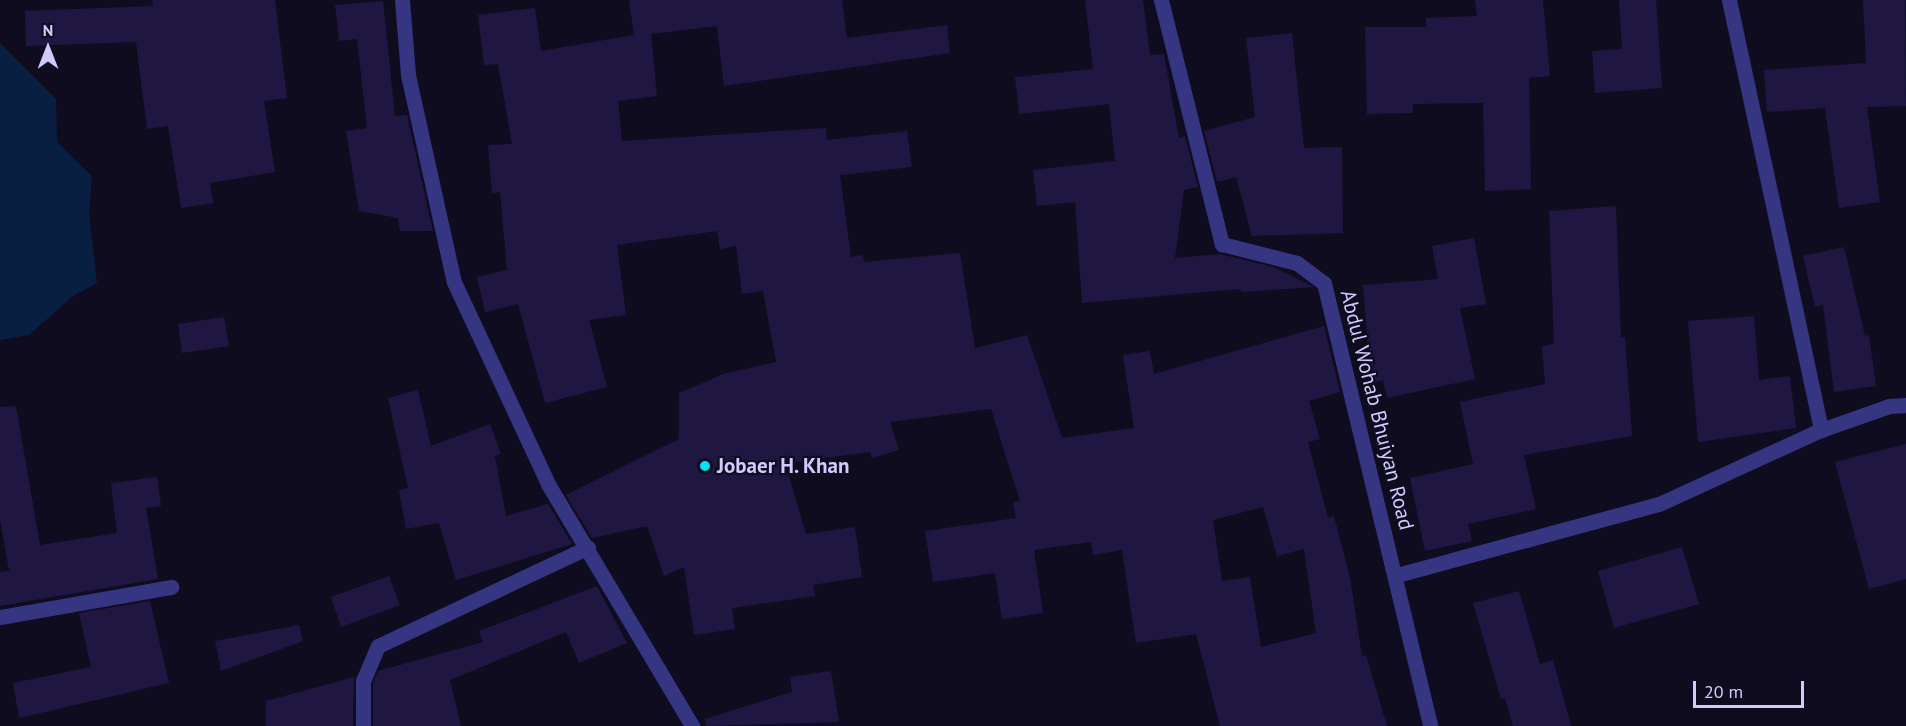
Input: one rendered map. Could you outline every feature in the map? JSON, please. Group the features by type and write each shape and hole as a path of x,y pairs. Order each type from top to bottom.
{"street":[{"path":"402,0 408,75 454,282 548,484 588,547 692,726"},
{"name":"Abdul Wohab Bhuiyan Road","path":"1161,0 1222,244 1297,263 1324,283 1397,575 1430,726"},
{"path":"1728,0 1821,430"},
{"path":"1397,575 1659,504 1821,430 1889,406 1906,405"},
{"path":"363,726 363,681 378,646 588,547"},
{"path":"0,617 171,587"}],"water":[{"path":"0,43 56,99 57,142 92,176 89,215 97,283 73,296 29,335 0,340"}],"building":[{"path":"152,0 275,0 287,98 264,101 275,172 210,183 213,203 181,208 168,126 147,129 136,42 26,46 25,11 153,6"},
{"path":"629,0 842,0 847,38 947,25 950,53 724,86 717,26 651,34 657,96 618,101 622,141 826,128 827,140 907,131 912,167 840,175 851,257 863,255 864,262 960,253 975,348 1027,335 1062,438 1134,428 1123,355 1150,351 1154,374 1324,326 1340,392 1309,401 1320,439 1308,442 1328,518 1334,516 1350,578 1362,656 1366,655 1387,726 1220,726 1196,634 1136,643 1122,550 1093,555 1091,542 1034,550 1043,613 1002,619 995,573 933,582 925,531 1016,518 1013,502 1020,501 991,409 890,422 899,450 872,458 870,452 785,463 806,534 855,527 862,577 813,585 815,596 732,608 735,629 694,635 684,567 664,576 647,526 592,538 566,495 679,439 679,393 726,373 776,362 763,291 742,294 736,246 720,249 717,231 617,245 626,315 589,320 607,387 545,403 518,304 485,312 477,277 507,270 500,192 492,193 488,145 512,144 498,64 484,65 478,15 535,8 541,51 634,35","holes":["1263,507 1277,556 1304,549 1316,633 1261,647 1250,577 1222,581 1213,520"]},
{"path":"1085,0 1143,0 1150,55 1164,54 1179,138 1185,136 1198,187 1184,190 1175,258 1220,254 1273,267 1314,287 1243,292 1238,289 1082,303 1075,202 1037,206 1033,170 1115,161 1109,104 1019,114 1015,77 1093,69"},
{"path":"1475,0 1543,0 1550,76 1529,78 1531,189 1485,191 1483,103 1413,104 1413,113 1367,114 1365,27 1426,27 1426,18 1477,16"},
{"path":"1619,0 1656,0 1662,88 1595,93 1592,51 1622,49"},
{"path":"1863,0 1905,0 1906,106 1867,107 1880,202 1839,208 1825,108 1767,112 1764,70 1866,63"},
{"path":"383,1 395,116 407,115 433,231 400,231 398,218 359,211 346,131 367,128 357,39 339,41 335,5"},
{"path":"1292,33 1304,148 1342,147 1343,233 1252,236 1236,177 1217,182 1204,131 1255,117 1246,38"},
{"path":"1616,206 1621,338 1625,337 1632,436 1524,455 1536,509 1468,524 1472,541 1425,551 1410,478 1473,464 1460,402 1545,384 1542,346 1554,344 1549,211"},
{"path":"1474,238 1486,304 1460,308 1475,379 1387,398 1383,380 1371,383 1363,285 1438,279 1432,246"},
{"path":"1844,247 1865,336 1869,335 1876,386 1834,392 1823,305 1815,307 1803,256"},
{"path":"1754,316 1759,380 1790,376 1796,428 1698,442 1688,321"},
{"path":"224,317 229,346 182,353 178,324"},
{"path":"418,390 431,446 490,424 501,454 495,456 506,516 548,504 572,544 456,580 439,523 406,529 399,490 408,488 388,398"},
{"path":"16,406 40,545 117,533 111,483 157,477 161,506 146,508 158,579 0,606 0,572 9,571 0,519 0,407"},
{"path":"1906,444 1906,579 1869,589 1835,462"},
{"path":"1682,547 1699,604 1614,628 1598,571"},
{"path":"389,576 400,605 341,627 331,597"},
{"path":"597,586 627,643 579,663 566,632 450,680 461,726 373,726 373,683 378,671 483,642 479,631"},
{"path":"1519,591 1540,664 1553,660 1571,726 1513,726 1505,698 1501,699 1473,603"},
{"path":"150,601 169,683 19,718 13,683 91,667 79,613"},
{"path":"299,625 303,641 221,671 215,641"},
{"path":"831,671 839,722 706,726 705,719 792,692 790,677"},
{"path":"354,677 353,726 266,726 266,701"}],"place":[{"name":"Jobaer H. Khan","path":"705,466"}]}
